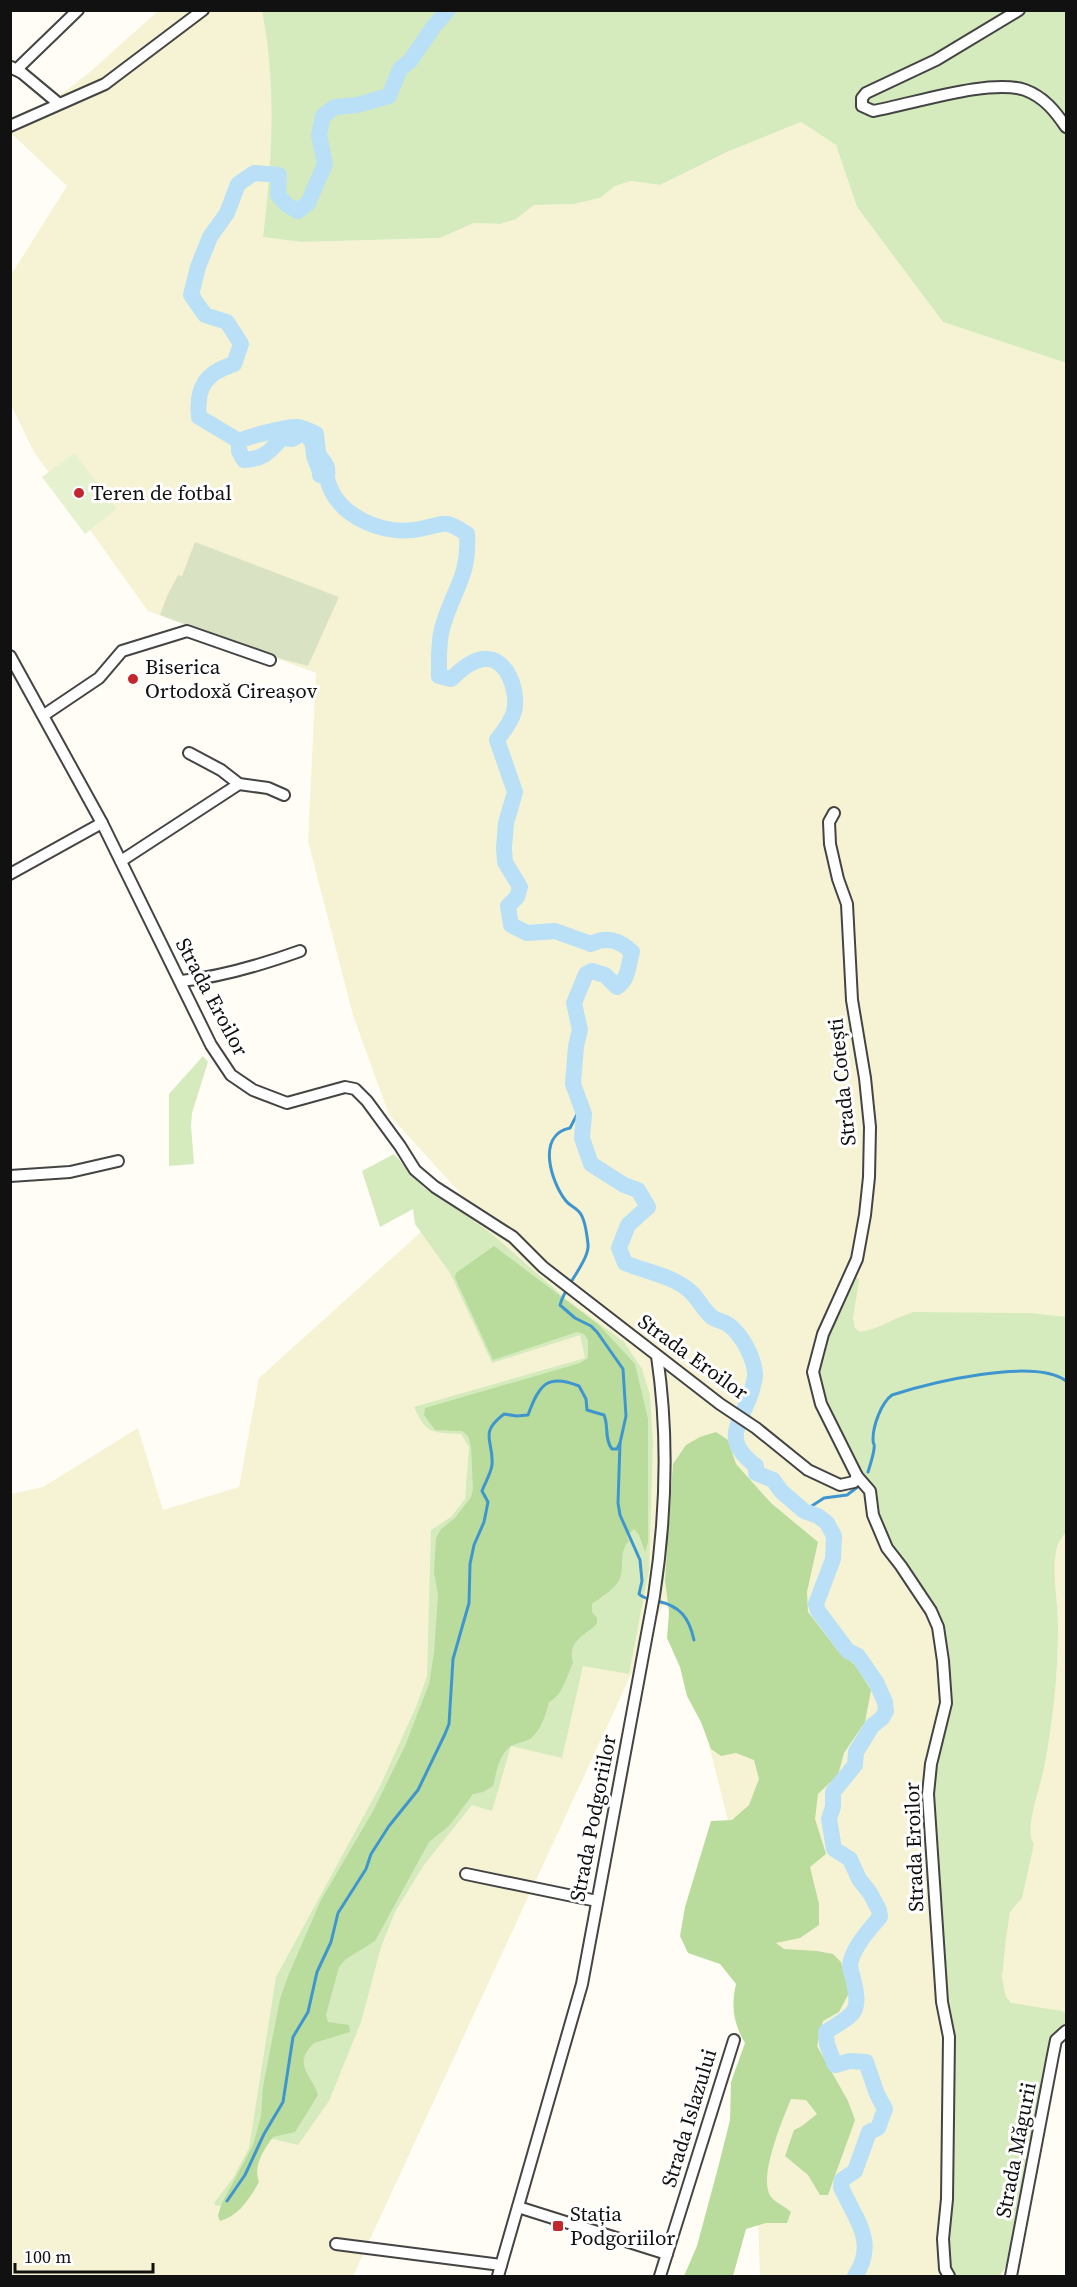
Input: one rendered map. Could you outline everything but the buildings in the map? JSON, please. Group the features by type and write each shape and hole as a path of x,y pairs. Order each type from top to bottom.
{"street":[{"path":"58,103 13,69 78,10"},
{"path":"10,126 105,84 203,10"},
{"path":"1019,10 936,60 866,93 862,98 862,106 873,111 978,88 1008,86 1027,91 1046,103 1066,127"},
{"path":"44,715 99,678 123,651 187,631 270,660"},
{"name":"Strada Eroilor","path":"11,657 102,823 211,1045 231,1075 253,1090 287,1103 345,1087 355,1089 367,1101 415,1170 435,1187 513,1237 572,1290 720,1404 750,1423 808,1470 840,1485 854,1482 857,1476 870,1491 873,1515 887,1548 931,1611 938,1627 943,1661 946,1703 931,1764 928,1794 942,2001 949,2037 947,2199 944,2239 945,2269 949,2277"},
{"path":"189,753 221,770 239,784 268,788 284,795"},
{"path":"121,861 239,784"},
{"name":"Strada Cotești","path":"834,813 829,822 830,844 838,879 847,904 852,1000 865,1078 870,1127 869,1177 857,1259 823,1334 813,1372 821,1404 857,1476"},
{"path":"10,874 102,823"},
{"path":"181,981 202,979 256,967 300,951"},
{"path":"10,1176 70,1172 118,1161"},
{"name":"Strada Podgoriilor","path":"498,2277 582,1984 654,1596 663,1534 665,1416 657,1356"},
{"path":"466,1874 597,1901"},
{"name":"Strada Măgurii","path":"1011,2277 1056,2040 1065,2032"},
{"name":"Strada Islazului","path":"660,2277 735,2040"},
{"path":"518,2207 667,2254"},
{"path":"336,2244 501,2265"}],"shaded area":[{"path":"159,10 262,11 269,46 273,101 271,165 263,237 301,242 440,238 474,223 500,224 515,219 534,205 574,204 600,198 615,186 631,181 660,185 727,152 801,122 836,145 857,207 943,322 1066,363 1066,2014 1020,2030 979,2276 760,2276 758,2215 786,2053 679,1625 665,1601 353,2276 11,2276 11,1494 43,1487 138,1428 163,1510 239,1487 259,1378 462,1195 389,1115 353,1015 308,841 316,673 148,611 34,452 11,405 11,275 67,186 11,133 90,72"}],"green space":[{"path":"262,11 1066,11 1066,363 943,322 857,207 836,145 801,122 727,152 660,185 631,181 615,186 600,198 574,204 534,205 516,219 500,224 474,223 440,238 301,242 263,237 272,124 270,68"},
{"name":"Teren de fotbal","path":"74,453 117,509 85,534 42,477"},
{"path":"195,542 339,597 308,666 267,655 160,615 178,575 182,576"},
{"path":"203,1056 208,1062 192,1113 194,1164 169,1166 169,1094"},
{"path":"394,1154 424,1188 445,1200 492,1234 566,1299 624,1342 642,1369 650,1395 653,1442 649,1570 629,1674 583,1666 562,1758 511,1746 492,1811 472,1805 424,1865 395,1912 381,1947 361,2022 329,2101 298,2145 264,2137 230,2203 216,2206 214,2203 233,2178 249,2148 276,1977 380,1786 416,1707 427,1676 431,1530 451,1517 465,1499 469,1447 461,1434 431,1430 423,1423 414,1407 585,1358 580,1335 492,1363 450,1273 415,1224 413,1209 380,1227 362,1171"},
{"path":"494,1246 599,1325 635,1364 648,1419 648,1542 645,1552 639,1535 634,1529 627,1536 629,1541 624,1550 618,1582 592,1604 592,1612 597,1618 597,1624 578,1640 572,1649 573,1663 566,1680 558,1695 549,1702 545,1717 537,1732 530,1739 506,1750 499,1762 493,1786 483,1792 473,1794 449,1826 429,1842 375,1941 346,1959 339,1967 326,2015 328,2022 349,2025 350,2032 314,2043 307,2051 304,2064 318,2095 295,2132 273,2137 258,2164 259,2182 252,2194 238,2211 220,2221 218,2216 221,2205 253,2145 261,2116 263,2087 280,1999 288,1976 321,1900 373,1811 405,1746 429,1684 434,1653 438,1595 434,1572 436,1538 441,1529 455,1518 471,1497 473,1489 471,1446 468,1436 462,1431 435,1430 424,1415 425,1408 580,1363 588,1358 588,1340 584,1334 577,1332 493,1360 455,1278 456,1273"},
{"path":"854,1277 859,1281 853,1318 855,1328 860,1332 914,1312 1030,1313 1066,1317 1066,1532 1057,1546 1055,1561 1058,1626 1054,1697 1044,1768 1030,1829 1034,1844 1022,1898 1010,1912 1002,1978 1006,1997 1011,2003 1062,2011 1066,2014 1066,2028 1064,2028 1035,2134 1031,2140 1023,2143 1019,2151 1019,2157 1028,2160 1008,2263 1000,2276 953,2276 947,2251 952,2193 940,1906 932,1789 950,1706 933,1606 924,1590 898,1556 886,1534 877,1505 827,1407 818,1374 828,1332"},
{"path":"716,1432 728,1440 736,1464 771,1503 818,1542 807,1592 808,1612 838,1651 855,1665 871,1690 865,1722 844,1753 838,1775 818,1794 815,1819 826,1854 810,1867 819,1904 819,1925 800,1938 776,1943 784,1949 833,1954 841,1962 849,1993 839,2012 823,2021 817,2046 848,2101 855,2120 828,2195 820,2195 808,2175 785,2156 794,2130 817,2114 806,2100 791,2099 772,2150 767,2178 768,2190 772,2198 791,2212 787,2223 766,2223 746,2229 733,2276 684,2276 697,2246 719,2164 730,2120 731,2082 745,2043 734,2014 736,1984 720,1964 688,1953 680,1936 685,1907 711,1821 732,1820 749,1805 759,1779 754,1760 736,1753 721,1756 711,1749 701,1722 687,1696 680,1667 667,1638 669,1612 665,1580 673,1464 686,1445"}],"waterway":[{"path":"239,441 199,417 199,398 204,383 216,372 234,364 241,344 227,322 205,315 191,295 198,267 210,237 227,213 238,184 254,173 279,175 278,195 287,205 298,211 308,203 325,164 319,135 323,116 335,107 357,105 389,96 400,69 410,61 448,10"},
{"path":"327,477 320,475 312,442 303,433 292,439 282,438 266,454 244,460 239,451 239,441 292,427 309,431 316,434 318,452 326,466 327,470 327,480 334,495 353,515 365,522 392,530 420,529 448,524 467,534 466,562 441,634 439,676 451,679 474,662 483,659 492,660 505,669 513,686 514,712 497,740 515,792 506,823 504,848 505,862 520,887 517,897 508,906 511,925 527,933 555,931 591,944 602,940 613,941 632,952 626,976 621,984 617,987 605,975 592,971 586,974 574,1003 580,1030 576,1046 573,1084 584,1114 582,1138 591,1164 624,1185 638,1190 648,1207 628,1225 619,1248 625,1263 669,1278 685,1287 709,1315 734,1329 746,1346 752,1359 755,1376 748,1402 736,1430 738,1447 756,1466 756,1473 773,1480 781,1491 804,1511 818,1516 827,1523 834,1536 833,1559 816,1604 818,1611 848,1651 858,1656 876,1682 885,1702 886,1711 882,1718 872,1726 856,1752 855,1765 833,1792 833,1807 829,1819 834,1849 850,1859 859,1879 879,1910 880,1917 859,1943 851,1960 850,1969 856,1990 856,2006 849,2016 826,2032 827,2044 835,2065 850,2061 866,2062 885,2109 878,2128 869,2132 855,2171 842,2180 841,2187 858,2220 864,2241 862,2264 855,2276"},
{"path":"581,1107 570,1128 559,1132 550,1149 550,1160 556,1183 566,1201 582,1216 588,1244 585,1257 560,1305 597,1332 623,1369 626,1416 620,1443 618,1503 620,1515 640,1560 642,1581 639,1594 677,1609 686,1619 694,1640"},
{"path":"868,1472 874,1452 873,1434 876,1421 884,1403 892,1395 930,1384 981,1374 1031,1371 1051,1374 1066,1381"},
{"path":"227,2201 245,2175 264,2134 283,2102 293,2037 308,2012 317,1972 331,1942 338,1913 366,1869 371,1854 389,1826 418,1790 449,1724 453,1659 469,1603 470,1564 474,1545 484,1522 488,1502 482,1491 492,1465 489,1438 491,1427 504,1414 528,1415 536,1396 546,1384 559,1381 568,1382 579,1386 586,1399 587,1410 604,1415 608,1441 612,1449 617,1449 620,1443"},
{"path":"804,1511 824,1498 847,1495 859,1486"}],"place":[{"name":"Teren de fotbal","path":"79,493"},
{"name":"Biserica Ortodoxă Cireașov","path":"133,679"},
{"name":"Stația Podgoriilor","path":"558,2226"}]}
